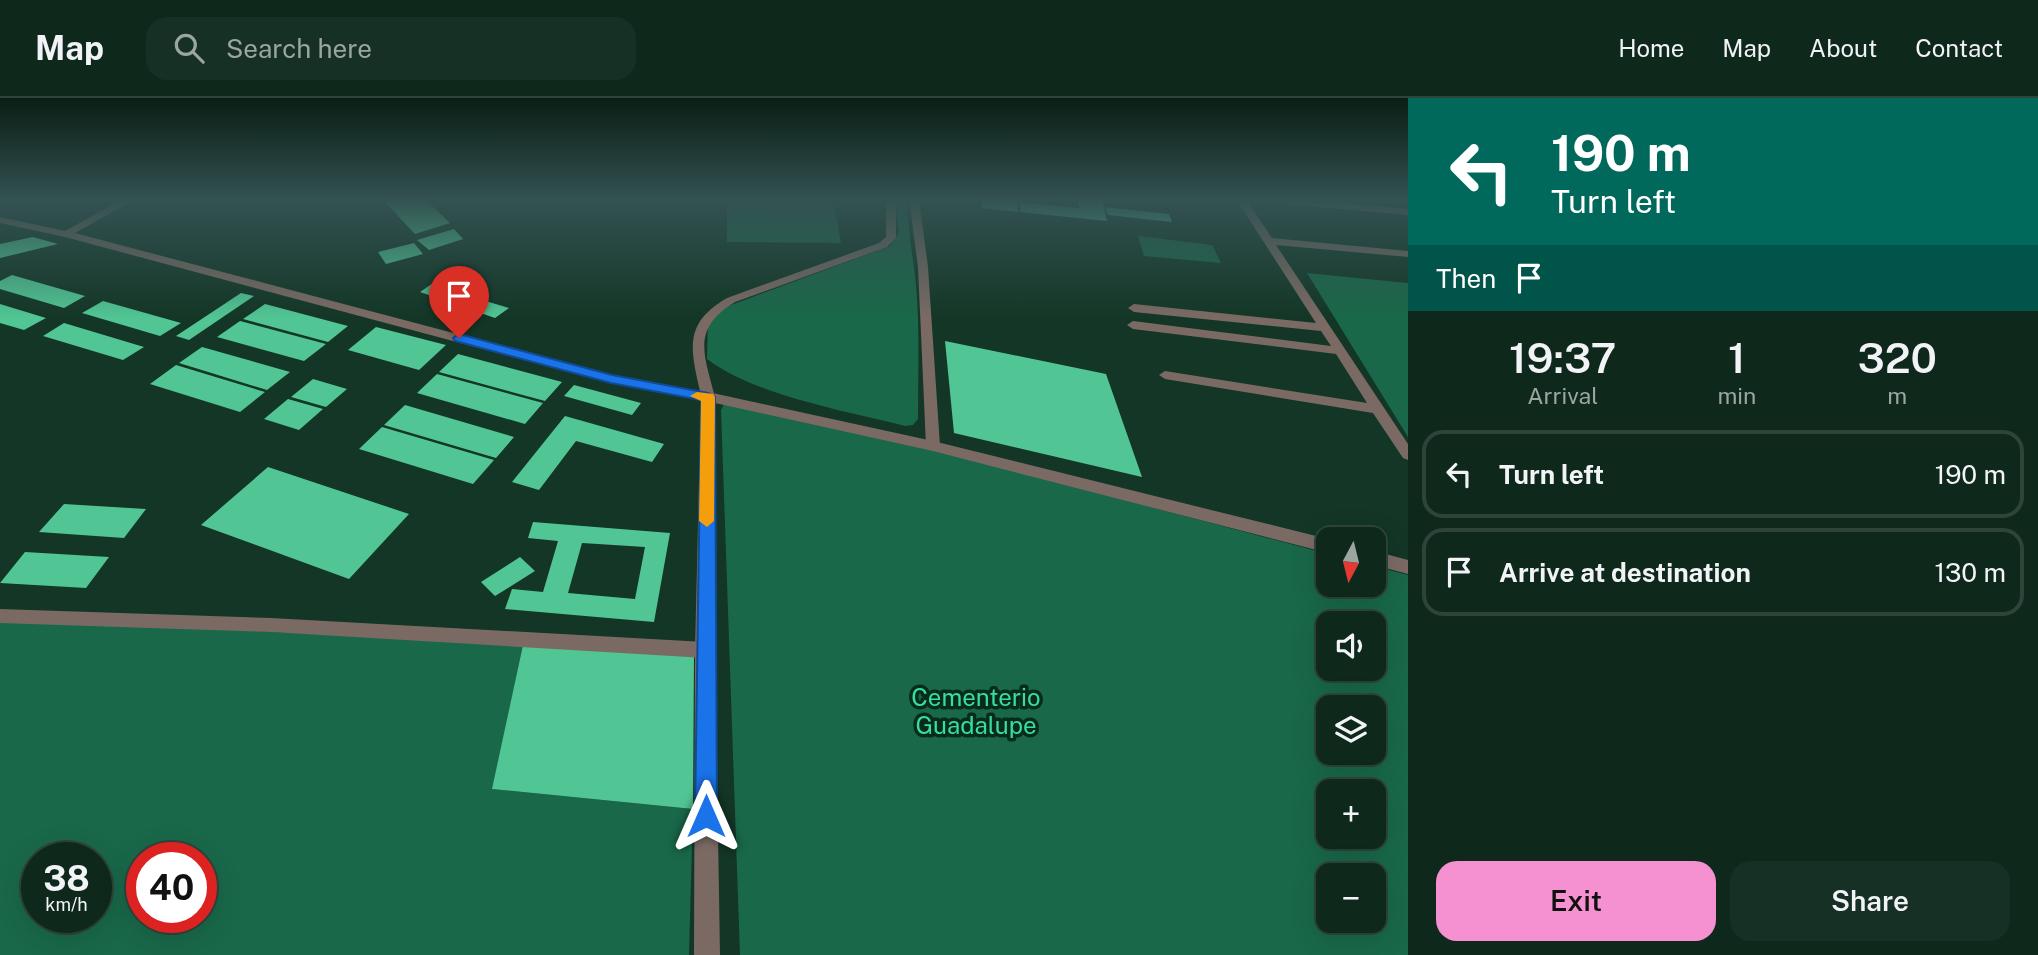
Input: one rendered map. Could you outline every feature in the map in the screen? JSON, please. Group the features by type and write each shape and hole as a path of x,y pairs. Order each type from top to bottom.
{"street":[{"path":"85,239 611,379 708,397 933,446 1316,543"},
{"path":"707,955 705,650 708,397 700,359 698,332 704,318 714,308 883,245 890,239"},
{"path":"919,239 933,446"},
{"path":"1265,239 1408,456"},
{"path":"1267,242 1408,254"},
{"path":"1134,308 1325,328"},
{"path":"1133,325 1339,351"},
{"path":"1165,375 1378,409"},
{"path":"1386,561 1408,567"},
{"path":"0,616 271,625 705,650"}],"green space":[{"path":"727,239 840,239 841,243 727,242"},
{"path":"895,239 910,239 916,285 918,336 918,419 913,425 905,426 829,408 775,392 749,383 707,359 708,318 723,308 890,246"},
{"path":"1139,239 1163,239 1212,245 1221,263 1144,256"},
{"path":"1307,273 1408,283 1408,437"},
{"name":"Cementerio Guadalupe","path":"726,400 898,440 1316,551 1316,597 1386,597 1386,569 1408,575 1408,955 740,955 721,410"},
{"path":"0,618 523,645 493,789 693,809 689,955 0,955"}],"building":[{"path":"40,239 58,244 0,258 0,244"},
{"path":"420,239 463,239 429,250 417,240"},
{"path":"414,243 423,254 386,264 378,252"},
{"path":"12,275 85,296 64,308 0,289 0,281"},
{"path":"436,281 472,291 469,296 509,308 495,318 420,292"},
{"path":"241,293 254,296 189,340 176,336"},
{"path":"103,301 181,323 160,336 82,313"},
{"path":"0,304 46,318 24,330 0,323"},
{"path":"265,304 348,326 328,342 243,319"},
{"path":"240,321 326,344 304,361 217,337"},
{"path":"64,323 144,347 123,360 43,336"},
{"path":"376,327 446,345 419,370 348,350"},
{"path":"945,341 1106,374 1142,477 954,433"},
{"path":"202,347 290,372 267,390 179,363"},
{"path":"458,354 562,382 545,401 439,372"},
{"path":"176,365 265,392 240,412 150,384"},
{"path":"437,374 543,403 525,424 417,393"},
{"path":"313,379 347,389 326,407 291,397"},
{"path":"574,385 641,403 632,415 564,396"},
{"path":"288,399 323,409 299,430 264,419"},
{"path":"405,405 514,437 496,458 384,425"},
{"path":"565,416 664,444 652,462 576,441 539,490 512,482"},
{"path":"382,427 494,460 473,484 359,449"},
{"path":"268,467 409,514 349,579 201,525"},
{"path":"64,504 146,509 124,538 39,532"},
{"path":"533,522 670,533 654,622 505,609 512,589 543,592 558,541 528,538","holes":["582,543 645,547 635,599 568,593"]},
{"path":"25,552 109,557 86,588 0,583"},
{"path":"520,557 535,571 495,596 481,582"},
{"path":"523,645 694,652 693,809 492,789"}],"slow traffic":[{"path":"697,396 708,397 707,521"}],"route":[{"path":"459,338 611,379 708,397 706,816"}]}
